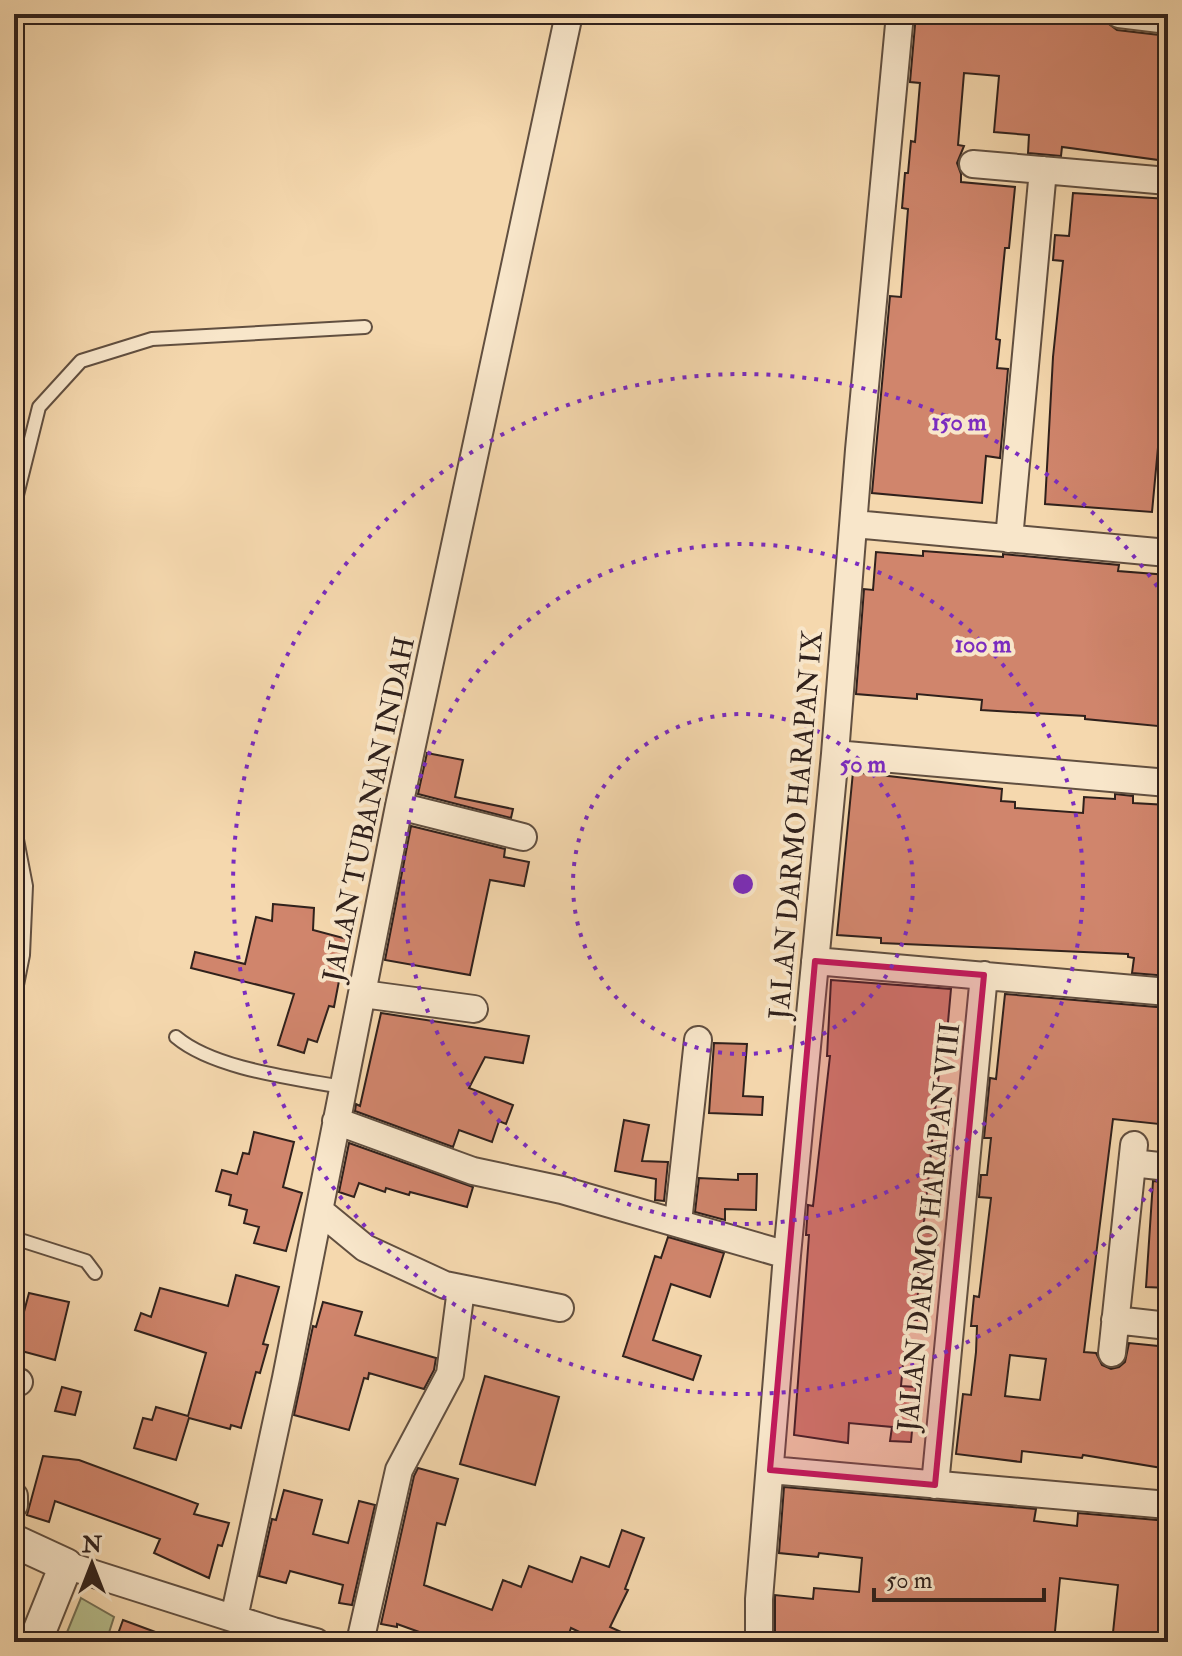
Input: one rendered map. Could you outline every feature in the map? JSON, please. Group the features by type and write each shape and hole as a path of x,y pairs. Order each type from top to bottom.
{"street":[{"name":"JALAN TUBANAN INDAH","path":"234,1618 320,1211 399,806 569,14"},
{"name":"JALAN DARMO HARAPAN IX","path":"759,1642 787,1255 900,14"},
{"path":"1119,14 1168,20"},
{"path":"973,164 1168,181"},
{"path":"1009,539 1043,170"},
{"path":"854,524 1168,553"},
{"path":"835,754 1168,783"},
{"path":"399,806 523,837"},
{"path":"815,961 1168,992"},
{"name":"JALAN DARMO HARAPAN VIII","path":"935,1485 984,975"},
{"path":"363,994 474,1009"},
{"path":"678,1222 698,1040"},
{"path":"336,1121 473,1171 562,1190 787,1255"},
{"path":"1112,1353 1133,1154 1168,1167"},
{"path":"320,1211 365,1248 445,1285 560,1308"},
{"path":"360,1642 399,1470 450,1374 461,1289"},
{"path":"1115,1320 1168,1326"},
{"path":"770,1470 1168,1505"},
{"path":"14,1496 14,1505"},
{"path":"14,1541 66,1565 234,1618 272,1637 316,1642"},
{"path":"35,1642 66,1565"}],"lane":[{"path":"14,507 39,407 81,361 152,339 365,327"},
{"path":"14,824 26,886 23,955 14,1000"},
{"path":"176,1037 197,1053 270,1074 342,1087"},
{"path":"14,1238 86,1261 95,1273"}],"highlighted area":[{"path":"815,961 984,975 935,1485 770,1470"}],"green space":[{"path":"81,1598 114,1617 106,1642 63,1642"}],"building":[{"path":"916,14 1015,24 1046,24 1046,20 1078,23 1078,19 1105,21 1117,30 1168,36 1166,161 1062,147 1061,156 1028,153 1029,135 994,132 999,76 964,73 958,145 964,146 957,163 961,182 1015,187 996,339 1000,340 997,368 1008,369 1000,458 986,456 982,503 872,493 890,296 901,297 908,209 902,208 905,173 908,173 911,141 915,142 920,83 910,82"},
{"path":"1073,193 1168,199 1168,340 1152,512 1045,504 1053,357 1063,261 1053,260 1055,235 1069,236"},
{"path":"923,551 1003,557 1003,554 1119,565 1118,571 1168,575 1168,727 1085,719 1085,716 981,710 982,700 917,694 917,699 856,694 864,589 873,590 876,552 923,556"},
{"path":"427,753 463,760 455,797 513,809 511,818 418,794"},
{"path":"853,772 1002,789 1001,801 1015,802 1015,808 1083,813 1084,797 1115,799 1115,794 1133,796 1133,803 1168,805 1168,881 1162,962 1168,962 1168,976 1132,973 1134,958 1128,957 1128,954 881,943 881,938 837,935"},
{"path":"411,826 505,849 504,857 529,862 524,886 490,880 470,975 385,960"},
{"path":"273,904 314,908 313,930 347,939 334,1007 329,1006 317,1042 308,1039 304,1053 278,1045 294,994 191,968 195,952 245,964 256,917 272,921"},
{"path":"831,980 951,989 947,1033 943,1033 923,1232 938,1234 936,1260 919,1258 917,1320 907,1320 901,1386 916,1387 911,1442 890,1441 892,1427 849,1423 848,1443 794,1435 809,1235 806,1235 808,1205 813,1206 830,1056 827,1056"},
{"path":"1005,994 1168,1008 1168,1125 1113,1119 1084,1352 1096,1353 1102,1365 1111,1369 1125,1362 1129,1343 1168,1347 1168,1469 1083,1455 1082,1458 1022,1451 1021,1462 956,1454 963,1394 971,1395 976,1352 977,1326 971,1326 974,1296 979,1297 991,1198 979,1197 981,1175 987,1175 991,1138 984,1138 990,1078 996,1079","holes":["1010,1355 1046,1359 1040,1400 1005,1396"]},
{"path":"381,1013 529,1036 523,1063 485,1057 469,1088 513,1105 506,1124 499,1121 492,1142 459,1130 453,1147 355,1111 356,1104 360,1106"},
{"path":"714,1043 747,1044 743,1096 763,1097 762,1115 709,1113"},
{"path":"624,1120 649,1125 642,1161 668,1162 664,1201 655,1200 656,1179 615,1171"},
{"path":"254,1132 294,1142 283,1187 302,1193 286,1251 254,1243 259,1227 244,1223 247,1210 229,1205 231,1195 216,1191 222,1170 237,1174 243,1153 249,1154"},
{"path":"349,1143 473,1187 467,1207 410,1192 409,1195 386,1188 385,1192 359,1183 354,1197 339,1192"},
{"path":"738,1174 757,1174 756,1210 725,1209 725,1220 695,1212 699,1178 738,1180"},
{"path":"1153,1181 1168,1183 1168,1288 1146,1287"},
{"path":"668,1237 724,1253 710,1297 671,1284 653,1340 701,1356 693,1380 623,1356 655,1256 661,1258"},
{"path":"236,1275 279,1287 263,1344 268,1345 260,1373 256,1372 241,1428 231,1425 230,1429 189,1418 176,1460 134,1448 143,1418 152,1420 156,1407 188,1416 206,1353 135,1330 141,1313 151,1317 160,1288 228,1306"},
{"path":"29,1293 69,1302 55,1360 14,1349"},
{"path":"323,1302 362,1312 355,1335 436,1358 434,1370 424,1389 369,1373 368,1379 364,1378 349,1430 294,1415 313,1326 316,1327"},
{"path":"485,1376 559,1397 535,1485 460,1464"},
{"path":"62,1387 81,1392 75,1415 55,1411"},
{"path":"43,1456 79,1460 198,1504 194,1514 229,1523 222,1546 218,1545 209,1578 154,1553 160,1539 55,1501 49,1522 27,1515"},
{"path":"418,1468 458,1479 445,1525 437,1523 424,1585 492,1610 503,1580 521,1587 529,1566 572,1582 581,1557 609,1567 622,1530 644,1538 625,1589 628,1590 610,1627 643,1642 600,1642 571,1628 566,1642 447,1642 397,1624 397,1627 381,1624"},
{"path":"784,1487 1036,1509 1034,1521 1077,1526 1078,1513 1168,1521 1168,1635 1159,1634 1159,1642 1112,1642 1118,1585 1060,1578 1054,1642 775,1640 775,1595 813,1599 814,1588 859,1592 862,1558 819,1553 818,1557 779,1553"},
{"path":"284,1490 322,1500 313,1534 348,1543 359,1501 375,1505 352,1605 339,1603 343,1585 290,1571 286,1583 259,1576 272,1519 276,1520"},
{"path":"123,1620 177,1640 177,1642 115,1642"}]}
